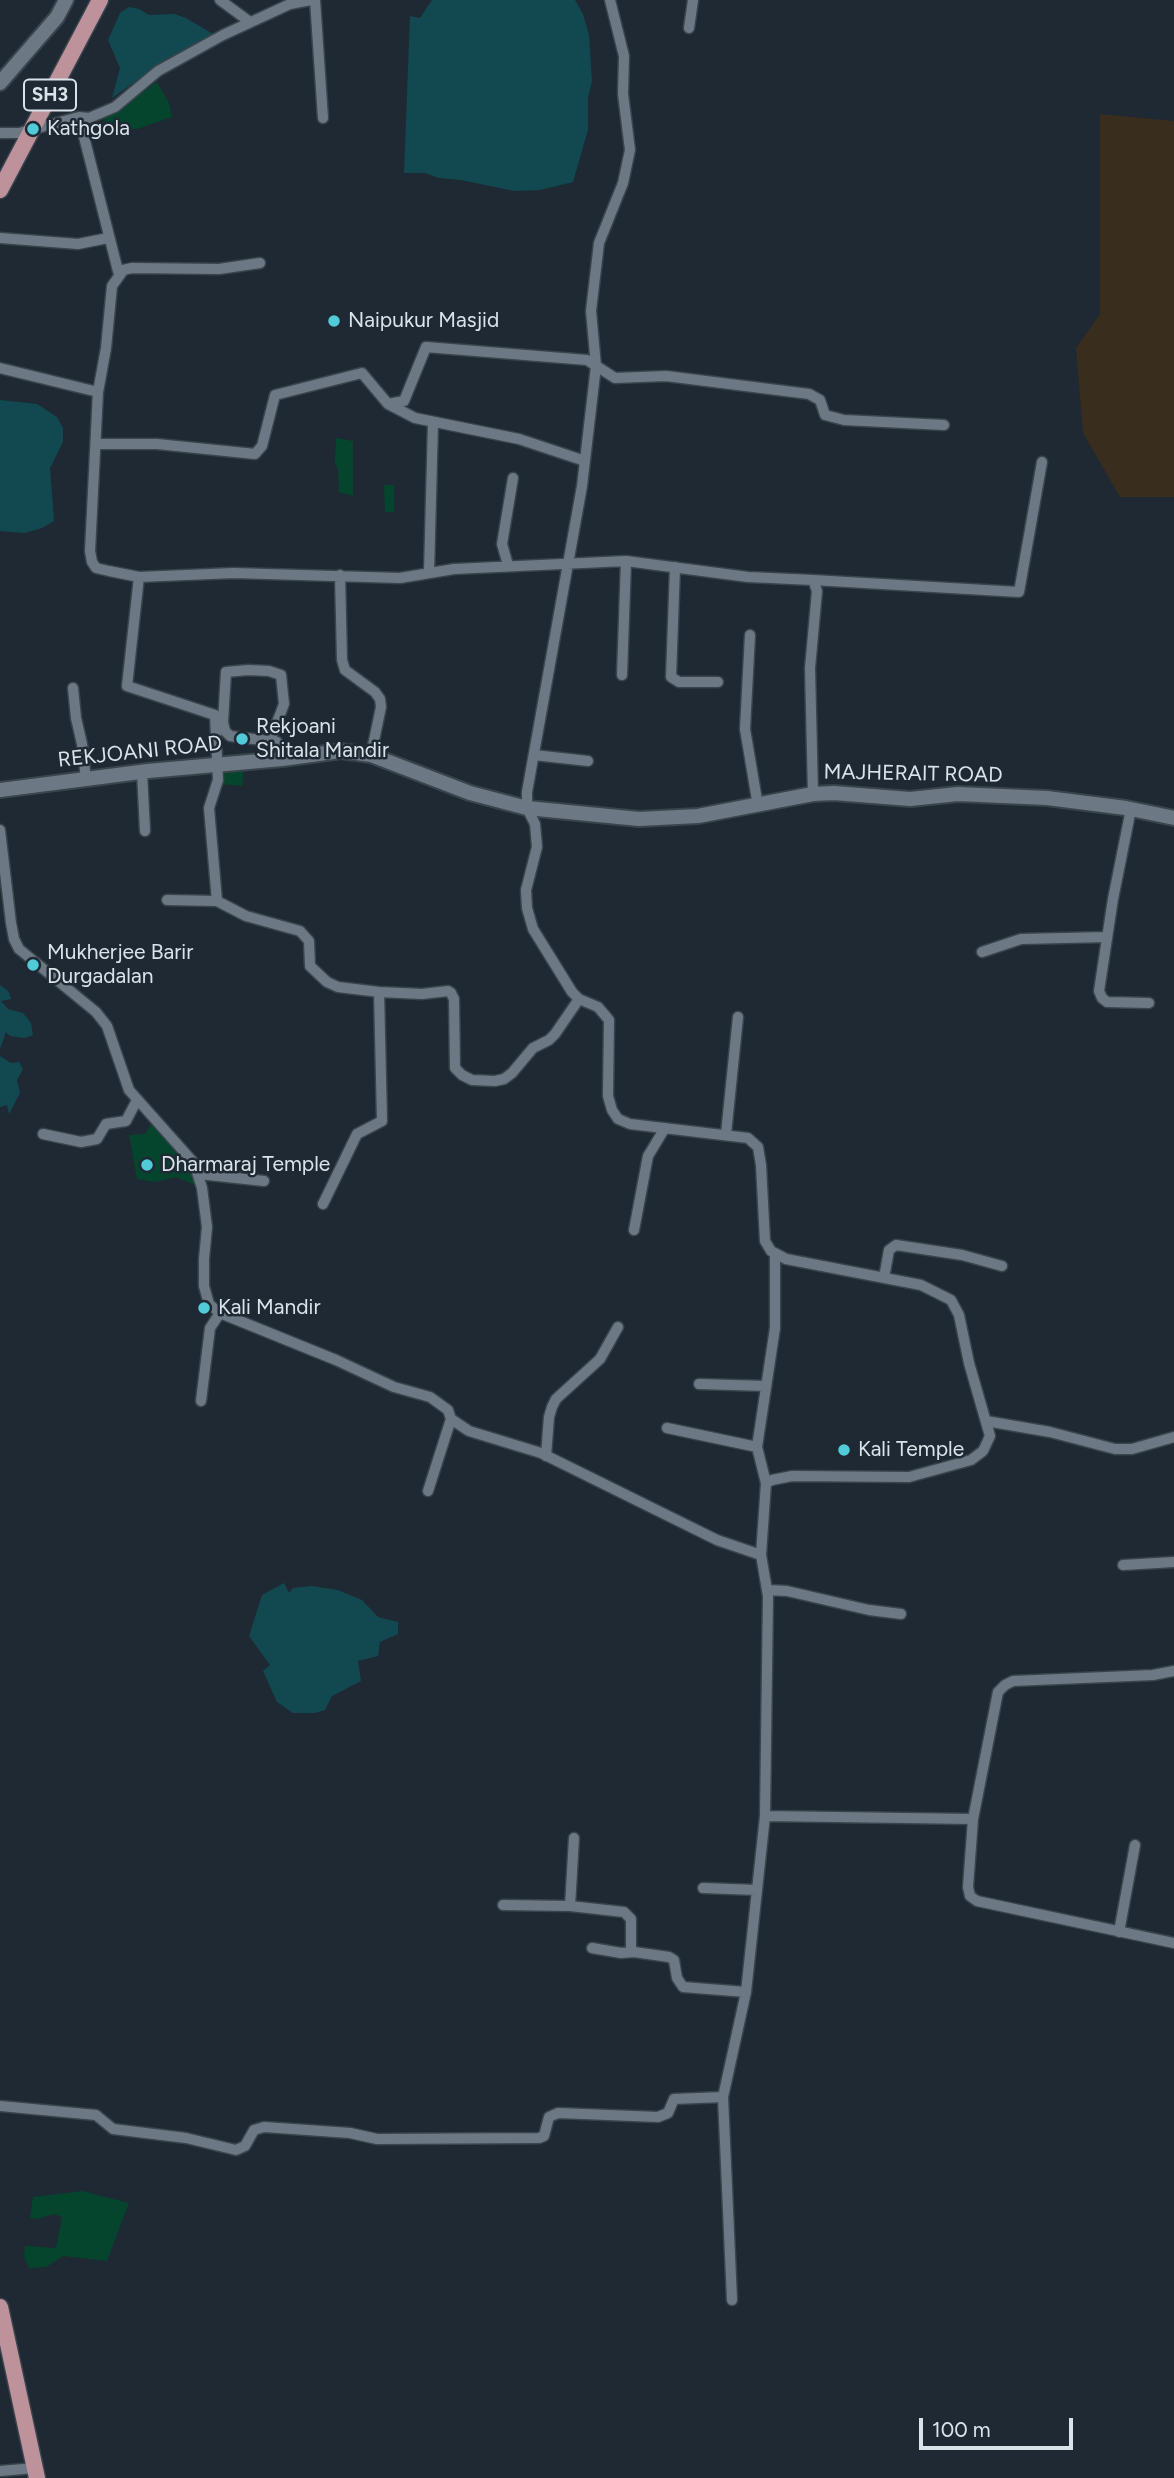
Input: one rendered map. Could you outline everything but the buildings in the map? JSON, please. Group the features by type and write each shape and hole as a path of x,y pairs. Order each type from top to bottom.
{"main road":[{"name":"SH3","path":"0,190 26,131 92,0"},
{"name":"SH3","path":"0,171 26,131 100,0"},
{"path":"0,2307 2,2343 31,2473"}],"street":[{"path":"0,83 57,17 66,0"},
{"path":"220,0 250,22"},
{"path":"0,133 26,131 79,117 89,118 115,107 158,71 250,22 290,4 313,0 323,118"},
{"path":"610,0 624,56 623,93 630,138 629,150 623,183 599,243 591,311 596,366 585,461 569,562 528,778 527,808 535,824 537,847 526,890 527,908 533,929 579,999 598,1007 609,1020 607,1084 612,1110 618,1119 630,1124 748,1138 758,1147 765,1241 771,1251 786,1259 921,1285 951,1300 955,1305 990,1436 984,1451 956,1465 909,1477 792,1476 766,1483"},
{"path":"689,28 693,0"},
{"path":"79,117 108,238 118,271 122,272 112,286 106,348 98,392 90,551 96,568 139,577 234,573 400,578 429,572 508,565 626,561 748,577 838,579 1019,592 1042,462"},
{"path":"0,238 79,244 108,238"},
{"path":"118,271 132,268 219,269 260,263"},
{"path":"388,404 404,401 426,347 587,360 615,377 666,376 809,394 820,400 825,415 844,421 944,425"},
{"path":"0,368 98,392"},
{"path":"96,444 168,445 255,454 262,446 275,395 362,373 388,404 406,415 433,423 519,439 585,461"},
{"path":"429,572 433,423"},
{"path":"508,565 502,544 513,478"},
{"path":"622,675 626,561"},
{"path":"675,567 671,677 679,682 718,682"},
{"path":"340,575 342,660 345,670 375,692 380,699 381,707 371,755"},
{"path":"139,577 127,686 215,715 218,780 209,808 217,901"},
{"path":"813,580 817,591 810,668 814,794"},
{"path":"750,635 745,729 758,806"},
{"path":"270,741 284,704 281,674 248,670 226,673 223,722 225,731 230,736 277,742 283,752 282,760"},
{"path":"73,688 86,779"},
{"name":"REKJOANI ROAD","path":"0,790 142,772 282,760 300,755 341,751 371,755 470,793 527,808"},
{"path":"534,755 588,761"},
{"path":"142,772 145,831"},
{"name":"MAJHERAIT ROAD","path":"527,808 639,819 698,816 814,794 910,799 958,794 1047,798 1131,809 1174,818"},
{"path":"1131,809 1099,991 1107,1002 1149,1003"},
{"path":"0,830 14,939 19,948 96,1012 107,1026 124,1079 137,1100 194,1163 199,1174 207,1227 204,1286 209,1304 220,1313 336,1360 394,1387 430,1396 448,1410 451,1419 428,1491"},
{"path":"167,900 217,901 246,916 300,931 309,941 310,966 327,982 338,987 379,992 452,993 454,1068 462,1076 472,1080 495,1081 512,1073 533,1048 555,1034 579,999"},
{"path":"982,952 1021,939 1107,937"},
{"path":"323,1204 357,1134 382,1121 379,992"},
{"path":"726,1134 738,1017"},
{"path":"43,1134 81,1142 97,1139 106,1124 126,1121 137,1100"},
{"path":"634,1230 648,1156 665,1128"},
{"path":"199,1174 264,1181"},
{"path":"884,1278 889,1250 896,1245 962,1255 1002,1266"},
{"path":"732,2300 723,2097 746,1992 765,1816 768,1590 761,1555 766,1483 757,1447 775,1328 775,1253"},
{"path":"201,1401 210,1328 220,1313"},
{"path":"547,1456 552,1406 556,1399 600,1359 618,1326"},
{"path":"699,1384 766,1386"},
{"path":"451,1419 470,1430 547,1456 717,1540 761,1555"},
{"path":"986,1420 1050,1432 1115,1449 1132,1448 1174,1437"},
{"path":"667,1429 757,1447"},
{"path":"1123,1565 1174,1562"},
{"path":"768,1590 787,1591 901,1614"},
{"path":"1174,1671 1153,1675 1013,1681 998,1692 974,1819 968,1887 970,1896 977,1901 1174,1943"},
{"path":"765,1816 974,1819"},
{"path":"570,1906 574,1838"},
{"path":"1119,1932 1135,1845"},
{"path":"703,1888 757,1890"},
{"path":"503,1905 570,1906 628,1913 632,1926 630,1945 634,1952"},
{"path":"592,1948 669,1957 674,1961 677,1978 683,1987 746,1992"},
{"path":"0,2106 96,2115 113,2129 186,2138 236,2150 245,2146 254,2130 264,2127 350,2133 377,2138 539,2138 544,2136 549,2117 558,2113 659,2117 668,2113 674,2099 723,2097"},
{"path":"0,2471 31,2473"}],"shaded area":[{"path":"1100,114 1174,121 1174,497 1120,497 1083,433 1076,348 1100,314"}],"green space":[{"path":"157,82 169,103 172,117 137,129 109,130 102,114 122,107"},
{"path":"336,438 353,441 353,496 339,492 338,469 335,464"},
{"path":"384,485 394,485 394,512 385,512"},
{"path":"244,768 242,786 221,784 222,770"},
{"path":"155,1117 194,1163 202,1188 176,1177 155,1182 137,1179 129,1135 145,1134"},
{"path":"82,2191 129,2203 107,2261 63,2256 46,2267 29,2268 24,2257 25,2246 56,2248 62,2217 54,2214 37,2219 30,2218 33,2197"}],"water":[{"path":"432,0 575,0 583,14 589,35 592,81 588,98 588,130 573,182 540,190 514,191 439,178 425,173 404,173 410,16 420,18"},
{"path":"129,7 149,15 174,14 213,34 155,68 112,98 120,68 108,40 120,13"},
{"path":"0,400 37,404 57,417 63,428 63,442 50,468 54,521 25,533 0,531"},
{"path":"0,985 9,992 11,999 1,1001 8,1009 23,1013 31,1023 33,1035 25,1038 10,1036 6,1032 0,1049"},
{"path":"0,1056 11,1063 19,1062 23,1069 17,1080 20,1093 9,1114 7,1105 0,1107"},
{"path":"284,1583 289,1593 293,1588 311,1586 338,1590 362,1600 378,1617 398,1622 398,1634 380,1642 378,1656 358,1661 361,1681 332,1696 325,1710 315,1713 293,1713 277,1702 263,1671 270,1665 249,1636 262,1595"}],"place":[{"name":"Kathgola","path":"33,129"},
{"name":"Naipukur Masjid","path":"334,321"},
{"name":"Rekjoani Shitala Mandir","path":"242,739"},
{"name":"Mukherjee Barir Durgadalan","path":"33,965"},
{"name":"Dharmaraj Temple","path":"147,1165"},
{"name":"Kali Mandir","path":"204,1308"},
{"name":"Kali Temple","path":"844,1450"}]}
